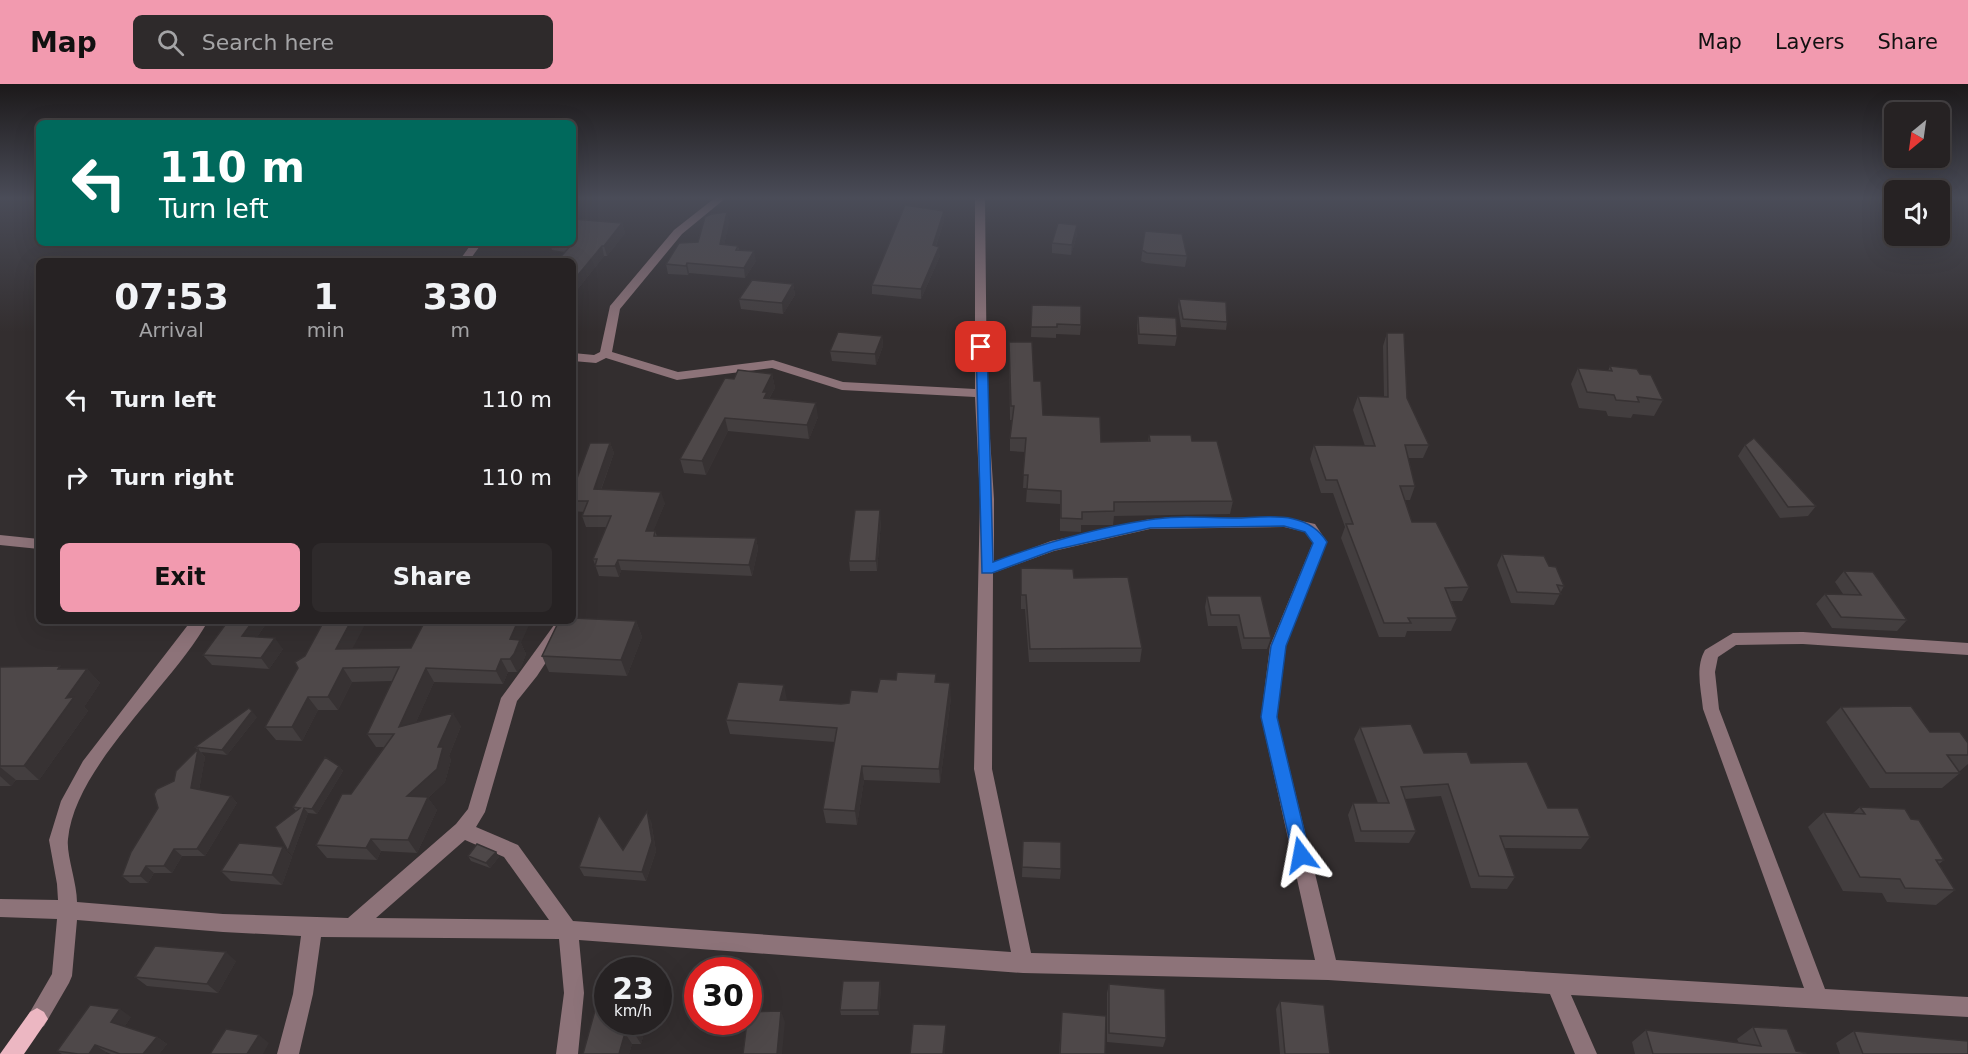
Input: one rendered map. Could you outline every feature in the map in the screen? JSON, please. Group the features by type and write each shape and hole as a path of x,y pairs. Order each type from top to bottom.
{"main road":[{"path":"11,1054 37,1019"}],"street":[{"path":"576,357 596,359 605,354 609,345 608,321 614,308 669,242"},
{"path":"980,242 981,393 987,499 983,769 1023,963"},
{"path":"605,354 677,376 773,364 842,386 981,393"},
{"path":"987,570 1051,546 1150,524 1284,522 1310,528 1320,542 1278,646 1269,717 1328,970"},
{"path":"0,540 36,544"},
{"path":"37,1019 62,976 68,910 67,884 58,840 67,807 89,766 198,624"},
{"path":"351,928 463,830 476,812 509,698 531,671 563,624"},
{"path":"1818,997 1711,709 1707,672 1712,654 1733,639 1803,638 1968,649"},
{"path":"463,830 511,851 568,930 574,993 567,1054"},
{"path":"0,908 68,910 223,923 312,927 568,930 1023,963 1328,970 1968,1006"},
{"path":"288,1054 303,994 312,927"},
{"path":"1557,984 1586,1054"}],"building":[{"path":"576,242 607,242 576,277 576,258 560,258 570,246 576,246"},
{"path":"720,242 738,246 736,250 754,251 744,268 687,263 686,266 666,264 679,243"},
{"path":"890,242 934,242 933,245 939,247 921,289 872,285"},
{"path":"1052,242 1073,242 1072,245"},
{"path":"1143,242 1184,242 1187,256 1147,253 1142,250"},
{"path":"752,280 793,284 782,303 739,299"},
{"path":"1179,299 1226,302 1227,322 1183,319"},
{"path":"1032,305 1081,306 1081,325 1057,324 1057,327 1031,327"},
{"path":"1138,316 1176,318 1177,336 1139,334"},
{"path":"838,332 882,336 875,354 830,351"},
{"path":"1387,333 1404,333 1407,398 1429,445 1405,445 1415,486 1400,486 1412,522 1436,522 1469,587 1445,588 1457,618 1408,618 1411,623 1384,623 1346,524 1353,524 1337,480 1326,480 1314,445 1375,446 1358,396 1388,397"},
{"path":"1009,342 1032,342 1034,381 1041,381 1043,415 1100,417 1101,442 1150,441 1149,435 1191,435 1192,441 1217,441 1233,501 1114,502 1114,511 1082,512 1082,519 1061,518 1061,491 1027,489 1028,475 1023,475 1026,438 1010,438 1014,406 1011,406"},
{"path":"1610,366 1637,369 1640,374 1651,375 1663,400 1637,397 1639,402 1616,400 1614,395 1587,392 1578,368 1612,371"},
{"path":"738,370 772,374 763,392 767,392 764,398 816,403 807,425 725,418 702,461 680,459 725,378 734,379"},
{"path":"1754,438 1816,506 1788,507 1745,445"},
{"path":"590,443 610,443 594,489 661,492 646,531 655,531 654,536 756,538 749,565 618,560 615,566 595,566 597,559 593,559 611,516 582,516 588,501 576,501 576,481"},
{"path":"855,510 880,510 876,561 849,561"},
{"path":"1502,554 1544,556 1549,566 1556,567 1564,586 1557,585 1561,594 1517,592"},
{"path":"1021,568 1073,569 1074,578 1128,577 1142,648 1030,649 1026,595 1021,595"},
{"path":"1844,571 1873,572 1907,620 1841,617 1825,594 1861,595"},
{"path":"1207,596 1261,596 1271,638 1244,638 1239,615 1211,615"},
{"path":"576,618 636,621 621,660 542,656 558,624 576,624"},
{"path":"226,624 251,624 242,636 275,638 261,658 203,655"},
{"path":"322,624 349,624 336,649 411,648 423,624 517,624 510,639 520,640 514,654 510,659 501,659 496,671 426,668 399,727 453,713 438,747 443,747 437,769 407,796 428,797 408,840 371,839 366,848 316,845 342,794 351,794 394,734 367,734 399,667 343,668 328,697 308,697 292,727 265,727 298,668 295,662 305,656"},
{"path":"60,666 58,669 87,669 66,698 74,697 24,766 0,766 0,667"},
{"path":"897,672 936,674 935,682 950,683 939,769 862,766 855,811 823,809 837,728 726,720 738,682 784,685 780,700 841,704 849,703 851,690 877,692 880,679 896,680"},
{"path":"1911,706 1930,732 1960,732 1968,743 1968,755 1947,755 1960,773 1886,773 1841,707"},
{"path":"249,708 252,711 222,750 195,747"},
{"path":"1411,724 1424,753 1467,752 1471,763 1527,762 1548,808 1578,808 1590,837 1500,836 1515,877 1479,876 1448,784 1401,787 1416,831 1361,831 1353,803 1389,803 1360,727"},
{"path":"198,749 191,788 231,796 197,849 174,849 164,866 146,866 140,876 122,876 131,852 158,808 154,794 157,789 174,781 176,771"},
{"path":"325,757 339,766 312,809 304,808 288,851 275,827 300,808 293,807"},
{"path":"1860,807 1905,809 1911,819 1919,820 1944,860 1936,860 1955,890 1905,888 1900,879 1860,877 1824,812 1865,814"},
{"path":"647,811 652,841 642,872 579,867 599,815 623,850"},
{"path":"1023,841 1061,842 1061,869 1022,867"},
{"path":"239,843 283,847 272,875 221,871"},
{"path":"477,844 496,852 486,863 468,856"},
{"path":"155,946 226,952 207,984 135,977"},
{"path":"843,981 880,981 878,1010 840,1010"},
{"path":"1109,984 1165,989 1166,1038 1109,1033"},
{"path":"1280,1001 1324,1005 1330,1054 1285,1054"},
{"path":"90,1005 120,1009 111,1022 157,1037 143,1054 120,1054 95,1045 89,1054 57,1051"},
{"path":"781,1011 777,1054 743,1054 745,1035 762,1035 762,1012"},
{"path":"1062,1012 1106,1016 1105,1054 1060,1054"},
{"path":"594,1014 594,1035 624,1035 619,1054 583,1054"},
{"path":"913,1024 946,1025 943,1054 910,1054"},
{"path":"1753,1027 1787,1029 1796,1051 1806,1054 1653,1054 1646,1030 1761,1046"},
{"path":"226,1029 259,1035 247,1054 210,1054"},
{"path":"1854,1031 1968,1041 1968,1054 1863,1054"}],"route":[{"path":"981,347 981,393 987,499 987,570 1051,546 1150,524 1284,522 1310,528 1320,542 1278,646 1271,685 1269,717 1301,855"}]}
